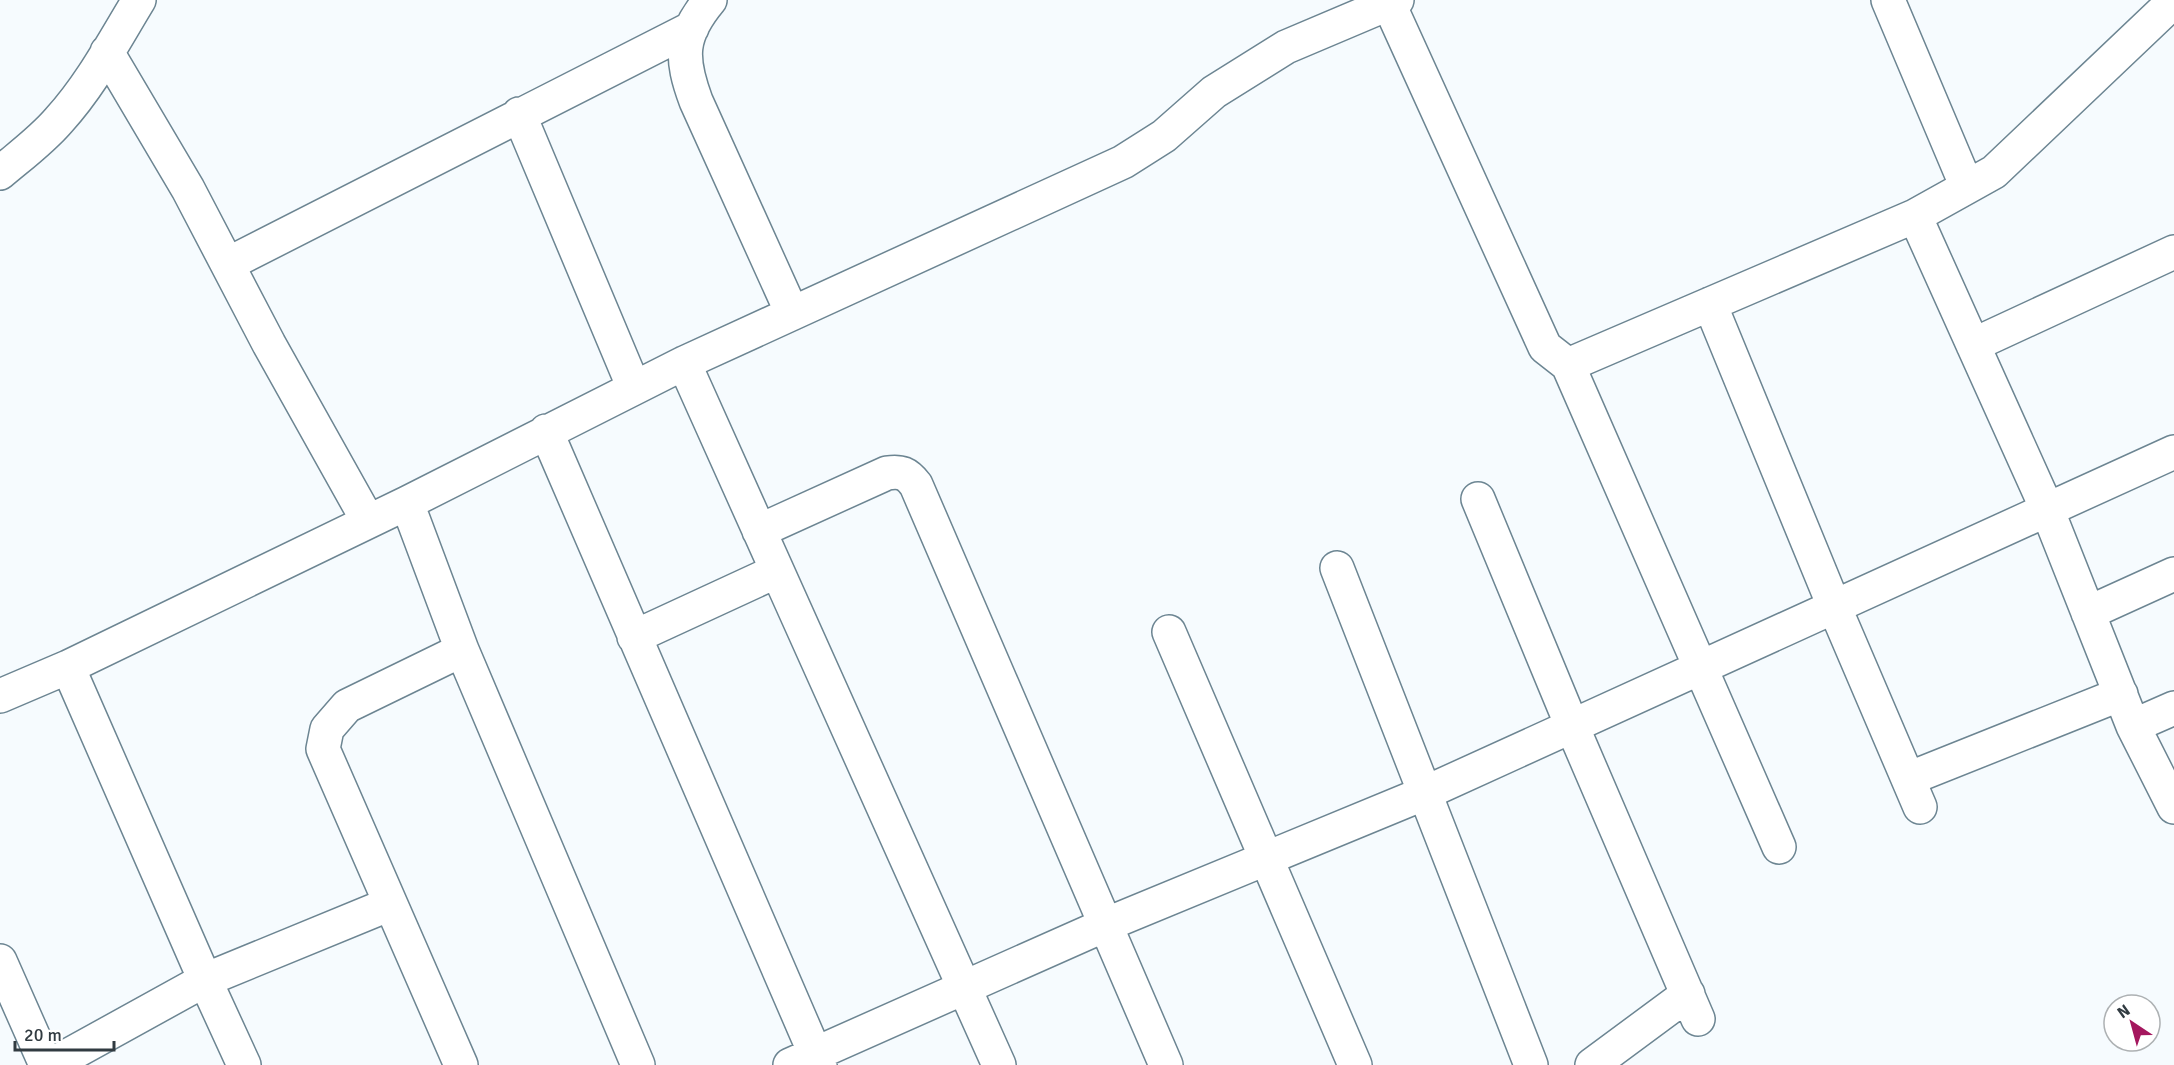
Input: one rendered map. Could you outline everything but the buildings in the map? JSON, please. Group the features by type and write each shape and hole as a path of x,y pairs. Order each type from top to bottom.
{"street":[{"path":"0,173 60,120 86,87 139,0"},
{"path":"710,0 692,28 685,49 685,66 689,82 792,314"},
{"path":"1888,0 1967,187"},
{"path":"1568,365 1915,216 1994,172 2174,1"},
{"path":"0,696 68,667 407,503 684,363 1123,162 1164,136 1214,92 1286,47 1331,26 1393,2 1545,347 1568,365 1779,848"},
{"path":"228,264 692,28"},
{"path":"107,52 188,189 269,344 368,521"},
{"path":"519,114 634,388"},
{"path":"1915,216 2047,509 2133,726 2174,807"},
{"path":"1973,345 2174,252"},
{"path":"1710,304 1914,794 2121,694"},
{"path":"684,363 999,1065"},
{"path":"546,432 634,637 808,1061 1105,925 1425,793 2174,452"},
{"path":"759,531 886,473 900,471 909,476 916,485 1166,1065"},
{"path":"1478,499 1572,726 1693,1006 1592,1065"},
{"path":"407,503 462,650 638,1065"},
{"path":"1336,568 1530,1062"},
{"path":"634,637 777,570"},
{"path":"2088,613 2174,574"},
{"path":"1169,632 1355,1065"},
{"path":"461,1065 323,749 324,739 331,723 346,706 462,650"},
{"path":"68,667 244,1065"},
{"path":"2133,726 2174,708"},
{"path":"51,1065 205,980 390,904"},
{"path":"0,961 46,1065"}]}
